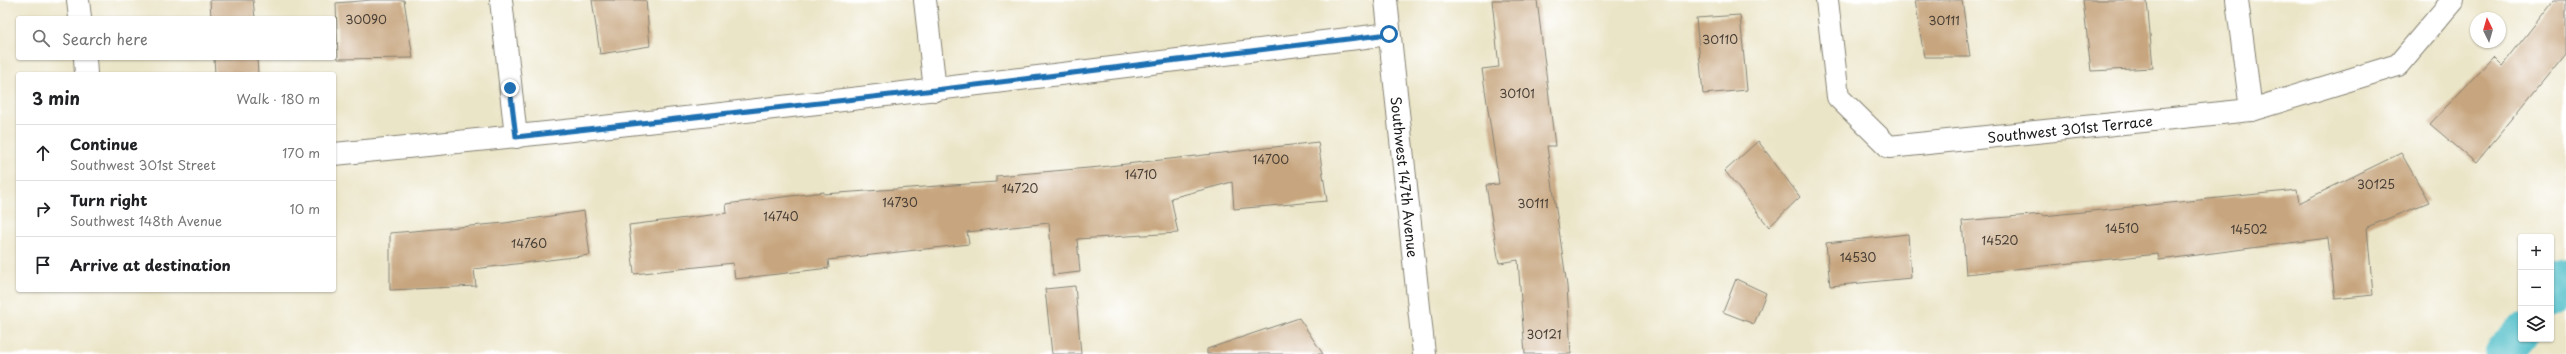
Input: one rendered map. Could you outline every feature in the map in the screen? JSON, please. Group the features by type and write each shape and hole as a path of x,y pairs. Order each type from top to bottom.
{"street":[{"path":"78,0 80,16"},
{"path":"501,0 516,137"},
{"path":"925,0 935,90"},
{"name":"Southwest 147th Avenue","path":"1386,0 1424,354"},
{"name":"Southwest 301st Terrace","path":"1827,0 1838,97 1889,147 2251,110 2398,65 2453,0"},
{"path":"2237,0 2251,110"},
{"path":"336,154 516,137 935,90 1389,34"},
{"path":"85,60 86,72"}],"building":[{"path":"210,0 253,0 255,16 211,16"},
{"path":"372,0 404,0 413,58 338,59 336,3"},
{"path":"592,0 646,0 650,46 600,54"},
{"path":"1492,0 1537,0 1555,146 1547,146 1567,286 1571,354 1525,354 1518,260 1499,263 1486,185 1499,184 1482,69 1499,67"},
{"path":"1915,0 1962,0 1970,57 1924,57"},
{"path":"2083,0 2147,0 2153,68 2091,71"},
{"path":"2554,0 2566,0 2566,53 2476,163 2430,124 2493,57 2502,66"},
{"path":"1740,15 1747,90 1703,94 1696,18"},
{"path":"214,60 257,60 258,72 215,72"},
{"path":"1758,141 1800,197 1769,227 1725,171"},
{"path":"1318,142 1327,201 1234,209 1232,182 1171,198 1178,233 1077,239 1080,272 1053,275 1049,223 967,232 969,244 828,260 829,268 735,279 733,263 634,274 629,225 727,213 726,204 824,192 824,194 996,182 996,176 1100,167"},
{"path":"2401,153 2429,202 2367,227 2373,295 2335,299 2328,238 2159,260 2158,254 1966,274 1962,221 2043,214 2043,216 2297,190 2299,203"},
{"path":"584,211 590,255 474,269 476,286 390,290 390,233 505,223"},
{"path":"1908,234 1911,278 1830,286 1826,243"},
{"path":"1736,279 1766,293 1754,324 1723,312"},
{"path":"1075,286 1081,354 1052,354 1045,289"},
{"path":"1299,318 1323,354 1207,354 1207,349"}],"waterway":[{"path":"2554,295 2566,281"},
{"path":"2502,354 2518,335"}],"route":[{"path":"510,88 516,137 935,90 1389,34"}]}
